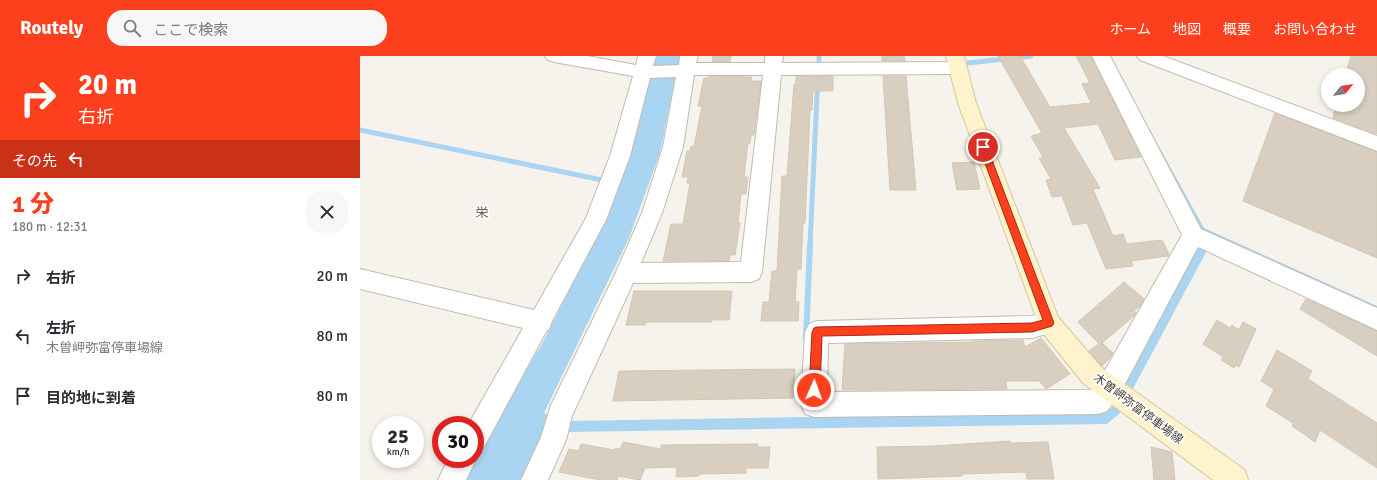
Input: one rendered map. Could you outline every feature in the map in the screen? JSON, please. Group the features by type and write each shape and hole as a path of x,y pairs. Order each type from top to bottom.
{"main road":[{"name":"木曽岬弥富停車場線","path":"956,62 967,103 1049,323 1092,376 1235,480"}],"street":[{"path":"554,56 645,67 685,67 773,62 956,62"},
{"path":"1101,56 1201,239 1377,319"},
{"path":"1146,56 1377,144"},
{"path":"626,273 751,272 773,62"},
{"path":"484,422 541,322 596,220 620,156 645,67"},
{"path":"534,480 553,440 560,414 626,273 652,213 673,147 685,67"},
{"path":"1049,323 1032,328 817,332 814,405 1098,402 1118,395 1201,239"},
{"path":"360,279 541,322"},
{"path":"451,480 458,468"}],"water":[{"path":"655,56 680,56 660,153 629,238 544,413 568,421 1103,412 1112,408 1201,236 1109,56 1204,228 1377,306 1377,311 1212,241 1120,413 1107,424 567,432 524,480 463,480 469,468 484,468 484,440 543,342 604,222 630,156"}],"building":[{"path":"713,56 731,56 730,62 712,62"},
{"path":"882,56 904,56 905,61 882,61"},
{"path":"998,56 1020,56 1050,107 1091,103 1082,84 1090,83 1076,56 1091,56 1141,157 1115,160 1098,124 1064,128 1100,188 1093,189 1113,236 1123,234 1127,244 1162,240 1169,254 1168,256 1131,261 1133,266 1106,269 1087,223 1073,225 1062,196 1052,197 1046,180 1051,179 1039,158 1043,157 1031,136 1042,133"},
{"path":"1351,56 1377,56 1377,134 1333,118 1334,112 1365,112 1365,68 1347,68"},
{"path":"709,76 752,77 751,81 761,81 754,135 751,135 750,143 748,143 744,177 748,177 746,194 741,194 738,223 740,223 735,255 730,255 729,261 663,261 671,224 683,224 690,183 687,183 688,177 682,177 687,151 690,151 691,146 694,146 702,106 698,106 704,78 709,78"},
{"path":"796,76 833,76 833,91 813,91 812,110 810,110 805,223 803,223 801,269 797,269 795,302 799,302 798,321 761,321 763,302 769,302 772,271 777,271 782,176 787,176 794,84 796,84"},
{"path":"883,76 906,76 916,190 890,190"},
{"path":"1275,113 1377,152 1377,258 1243,201"},
{"path":"974,162 980,189 957,190 952,163"},
{"path":"1124,282 1144,299 1140,306 1134,311 1136,313 1134,316 1102,343 1113,353 1102,366 1089,351 1099,344 1078,322"},
{"path":"634,291 732,291 729,320 711,320 711,322 646,322 645,325 626,325"},
{"path":"1306,299 1377,331 1377,356 1300,309"},
{"path":"1217,320 1230,328 1232,325 1239,330 1243,322 1256,329 1239,367 1236,365 1234,368 1221,360 1223,357 1203,344"},
{"path":"1041,338 1070,374 1046,389 1039,381 1006,381 1007,389 842,390 845,344 1023,340 1025,347"},
{"path":"1277,350 1312,371 1308,379 1377,423 1377,468 1320,430 1315,442 1292,426 1293,423 1266,406 1274,389 1261,381"},
{"path":"795,369 793,398 613,401 619,371"},
{"path":"1010,441 1010,443 1048,442 1054,479 1027,479 1026,472 878,479 877,447 933,446"},
{"path":"623,442 661,449 661,445 758,444 758,447 770,447 768,468 746,468 746,473 699,474 699,476 676,477 677,467 645,468 640,480 618,476 617,480 600,480 559,472 569,449 578,451 581,444 614,450 615,448 620,449"},
{"path":"1151,447 1172,452 1175,480 1154,480"}],"waterway":[{"path":"819,56 819,62"},
{"path":"968,63 1031,56"},
{"path":"810,245 818,74"},
{"path":"360,130 602,180"},
{"path":"806,338 810,244"}],"district":[{"name":"栄","path":"482,213"}],"route":[{"path":"814,390 817,332 1032,328 1049,323 983,147"}]}
